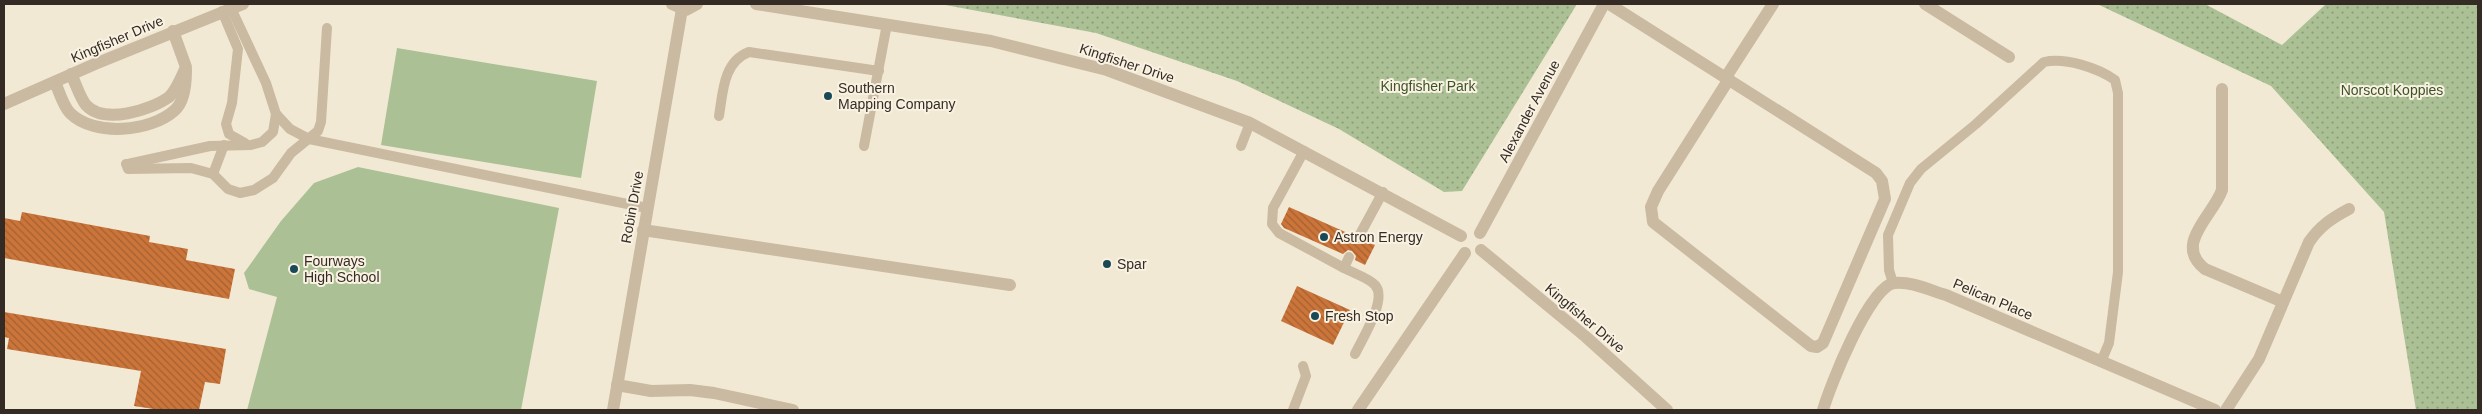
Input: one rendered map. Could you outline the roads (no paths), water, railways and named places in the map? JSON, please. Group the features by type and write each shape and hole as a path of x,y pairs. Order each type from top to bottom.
{"street":[{"path":"677,7 689,9 697,4"},
{"name":"Kingfisher Drive","path":"756,4 990,41 1107,70 1250,122 1383,192 1460,236"},
{"name":"Alexander Avenue","path":"1480,233 1604,4"},
{"path":"1609,4 1727,78 1876,173 1882,180 1885,199 1823,344 1818,347 1811,346 1653,222 1651,207 1658,191 1727,78 1773,4"},
{"path":"1925,4 2009,57"},
{"name":"Robin Drive","path":"613,410 677,7"},
{"name":"Kingfisher Drive","path":"4,104 173,31 232,8"},
{"path":"54,82 69,113 84,122 102,128 121,130 150,123 176,109 186,87 186,67 173,31"},
{"path":"71,74 86,105 95,112 112,116 142,110 170,96 186,67"},
{"path":"2222,89 2222,190 2218,202 2194,237 2193,254 2196,262 2205,269 2282,302"},
{"path":"2226,410 2259,359 2309,242 2329,220 2349,209"},
{"path":"643,230 1010,284"},
{"path":"1468,230 1480,233 1484,242 1480,250 1472,255 1465,253 1459,245 1460,236 1468,230"},
{"name":"Kingfisher Drive","path":"1480,250 1586,338 1667,410"},
{"path":"1358,410 1465,253"},
{"path":"1826,409 1865,311 1882,289 1893,283"},
{"name":"Pelican Place","path":"1893,283 1912,284 1946,295 2215,410"},
{"path":"617,385 651,391 690,390 714,393 793,410"}],"lane":[{"path":"232,8 266,83 276,114 290,129 309,140 646,208"},
{"path":"232,8 238,49 232,103 226,124 229,134 238,141 251,144"},
{"path":"864,146 887,24"},
{"path":"276,114 272,132 262,142 210,146 126,164 128,169 191,168 213,174 228,188 240,193 254,190 273,178 291,152 309,140 318,131 321,122 327,28"},
{"path":"718,116 728,72 734,62 749,52 879,71"},
{"path":"1893,283 1889,270 1888,235 1910,183 1921,168 1976,124 2044,62 2055,60 2105,73 2115,80 2118,93 2118,272 2109,343 2101,362"},
{"path":"1241,146 1250,122"},
{"path":"213,174 224,145"},
{"path":"1304,151 1273,208 1272,224 1279,233 1375,285 1379,294 1378,306 1355,354"},
{"path":"1358,238 1383,192"},
{"path":"1344,268 1349,258"},
{"path":"1293,410 1306,376 1303,366"}],"place":[{"name":"Southern Mapping Company","path":"828,96"},
{"name":"Astron Energy","path":"1324,237"},
{"name":"Spar","path":"1107,264"},
{"name":"Fourways High School","path":"294,269"},
{"name":"Fresh Stop","path":"1315,316"}],"park label":[{"name":"Kingfisher Park","path":"1428,86"},
{"name":"Norscot Koppies","path":"2392,90"}]}
